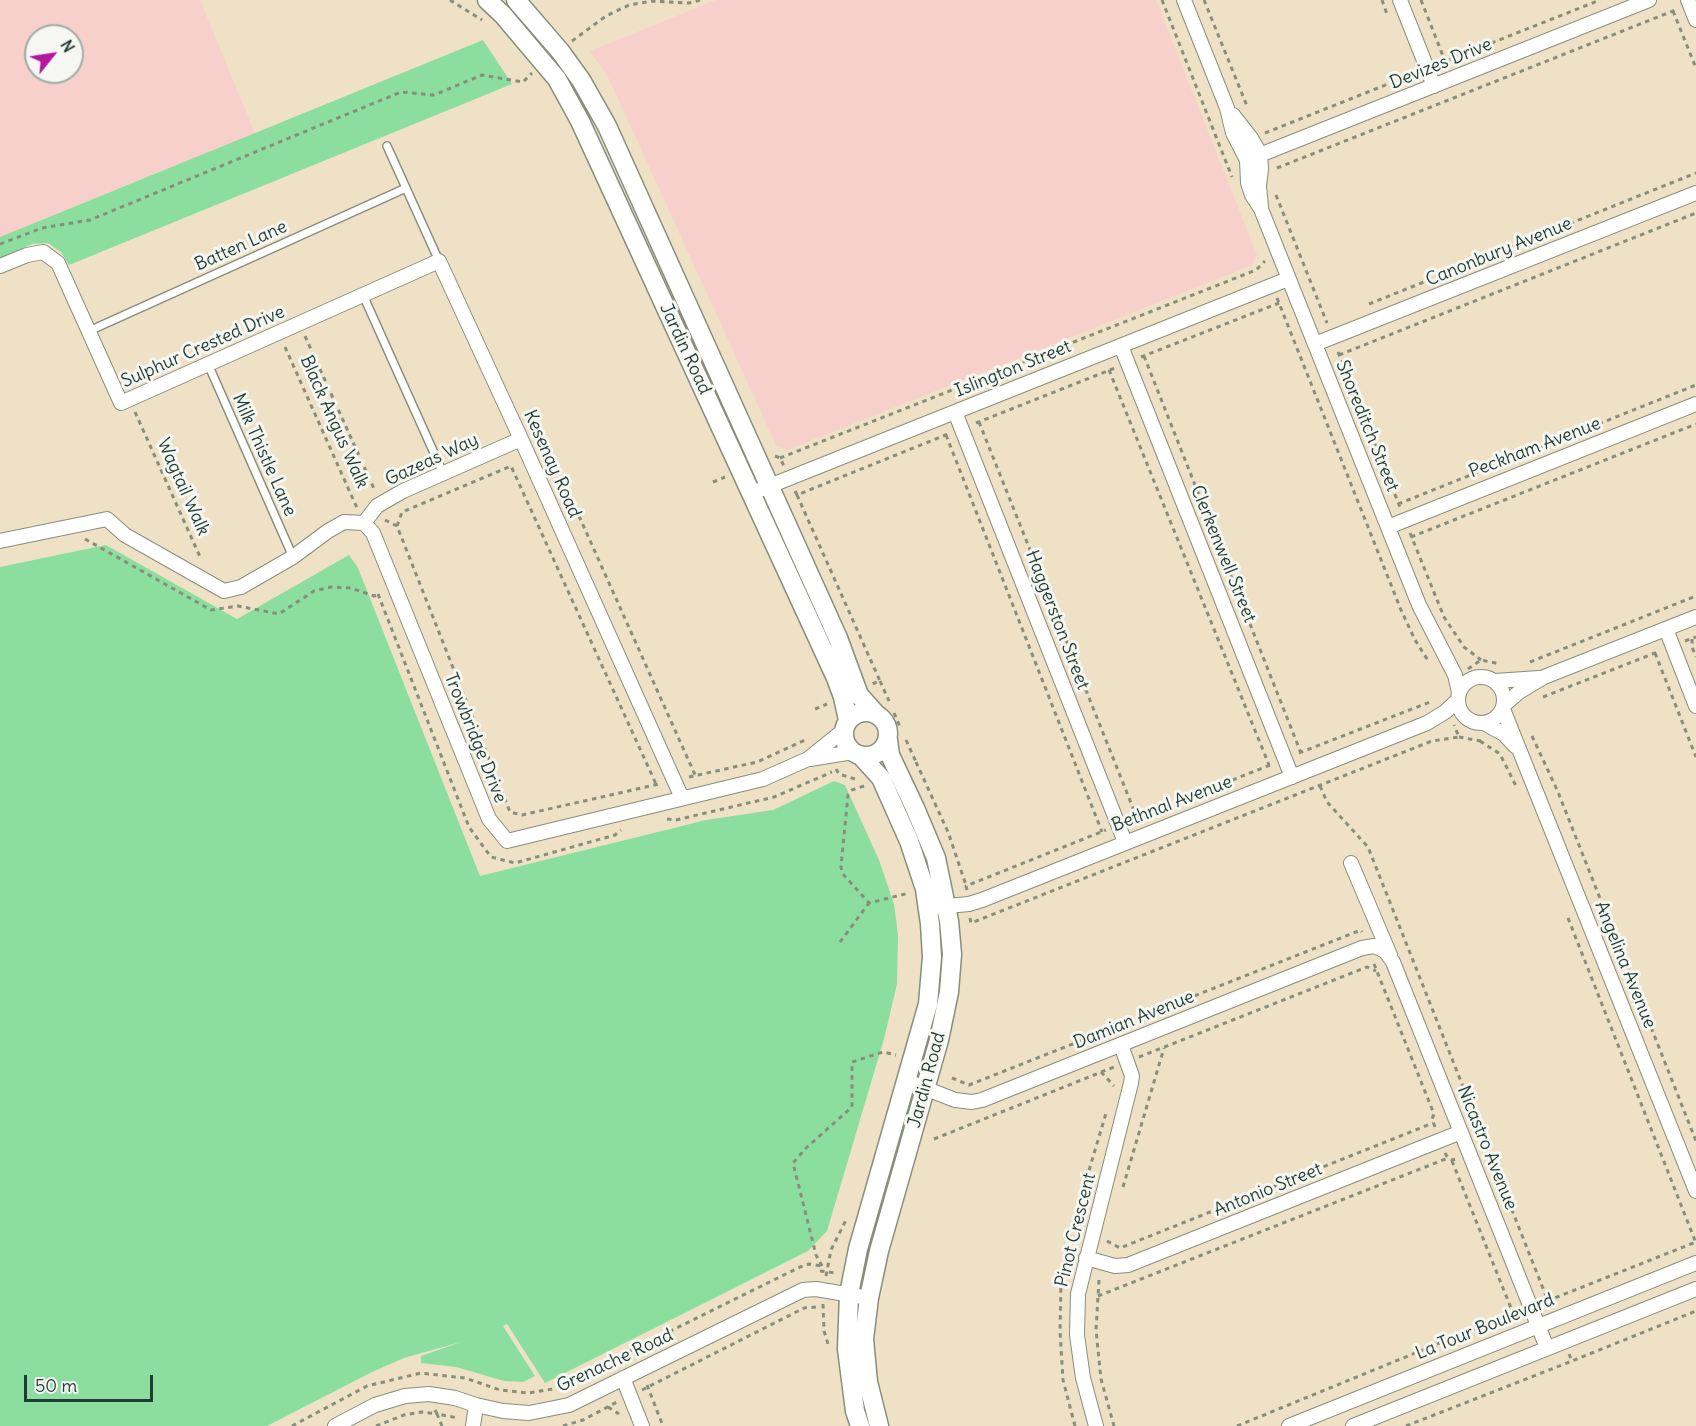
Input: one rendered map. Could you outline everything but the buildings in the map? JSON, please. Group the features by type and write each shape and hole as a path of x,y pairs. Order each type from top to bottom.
{"street":[{"name":"Jardin Road","path":"487,0 503,15 539,70 557,79 580,121 836,678 843,697 841,721"},
{"name":"Jardin Road","path":"516,0 560,51 581,80 607,126 838,638 860,695 876,714"},
{"name":"Shoreditch Street","path":"1184,0 1227,108 1233,133 1246,160 1252,195 1262,209"},
{"path":"1400,0 1434,86"},
{"name":"Devizes Drive","path":"1246,160 1649,0"},
{"path":"1689,2 1696,20"},
{"name":"Shoreditch Street","path":"1227,108 1251,138 1260,154 1259,186 1262,209 1419,605 1455,675 1459,696"},
{"name":"Canonbury Avenue","path":"1315,344 1696,193"},
{"name":"Sulphur Crested Drive","path":"0,266 27,255 43,252 58,263 121,403 439,261"},
{"name":"Kesenay Road","path":"439,261 682,798"},
{"name":"Islington Street","path":"752,493 1288,279"},
{"name":"Clerkenwell Street","path":"1121,346 1292,777"},
{"name":"Peckham Avenue","path":"1388,527 1696,404"},
{"name":"Haggerston Street","path":"955,412 1125,842"},
{"name":"Gazeas Way","path":"367,518 381,504 403,491 521,439"},
{"path":"0,540 107,519 125,535 224,591 240,587 293,557 344,522 367,518"},
{"name":"Trowbridge Drive","path":"367,518 489,819 507,841 763,779 808,759 857,754"},
{"path":"1544,677 1495,681 1481,677 1468,681 1459,696 1462,714 1479,723 1495,719 1503,707 1519,692 1544,677 1696,616"},
{"path":"1666,629 1696,706"},
{"name":"Shoreditch Street","path":"1445,653 1481,677"},
{"path":"1495,681 1503,692 1503,707"},
{"name":"Bethnal Avenue","path":"938,907 969,904 982,900 1427,723 1445,712 1459,696"},
{"name":"Angelina Avenue","path":"1503,707 1696,1191"},
{"path":"858,713 876,714 886,725 888,740 880,751 868,757 857,754 845,742 841,721 858,713"},
{"name":"Bethnal Avenue","path":"1427,723 1452,720 1479,723"},
{"name":"Trowbridge Drive","path":"808,759 841,721"},
{"name":"Angelina Avenue","path":"1479,723 1504,734 1520,752"},
{"name":"Jardin Road","path":"860,1426 852,1392 847,1349 849,1294 858,1249 928,1004 938,907 936,858 890,755 888,740"},
{"name":"Jardin Road","path":"857,754 881,778 925,889 938,907 951,954 949,992 939,1040 879,1251 869,1298 864,1339 868,1382 879,1426"},
{"name":"Nicastro Avenue","path":"1351,863 1393,962 1547,1348"},
{"name":"Nicastro Avenue","path":"1374,946 1386,952 1393,962"},
{"name":"Damian Avenue","path":"907,1081 955,1100 972,1102 1362,948 1374,946"},
{"name":"Pinot Crescent","path":"1096,1426 1083,1378 1077,1335 1078,1294 1131,1083 1132,1076 1121,1045"},
{"name":"Antonio Street","path":"1086,1258 1115,1266 1128,1265 1461,1132"},
{"name":"La Tour Boulevard","path":"1289,1426 1312,1421 1538,1326 1696,1263"},
{"name":"Grenache Road","path":"335,1426 375,1406 405,1396 429,1394 455,1398 503,1411 529,1413 569,1405 802,1290 816,1289 869,1298"},
{"path":"1353,1426 1696,1289"},
{"path":"623,1378 642,1426"},
{"path":"473,1426 476,1405"}],"lane":[{"name":"Kesenay Road","path":"387,146 439,261"},
{"name":"Batten Lane","path":"89,331 406,188"},
{"path":"363,295 443,474"},
{"name":"Milk Thistle Lane","path":"208,364 293,557"}],"path":[{"path":"450,0 483,21"},
{"path":"560,51 606,16 629,5 653,1 688,3 700,0"},
{"path":"1162,0 1234,184"},
{"path":"1421,0 1446,61"},
{"path":"1277,168 1673,11 1689,2"},
{"path":"1673,11 1696,69"},
{"path":"525,66 539,70"},
{"path":"0,244 58,224 90,219 401,92 434,95 482,75 523,82 539,70"},
{"path":"1370,304 1696,173"},
{"path":"1339,354 1696,213"},
{"path":"780,458 1256,270 1265,262 1260,251"},
{"name":"Black Angus Walk","path":"300,323 381,504"},
{"name":"Black Angus Walk","path":"279,332 367,518"},
{"path":"1144,356 1301,753"},
{"path":"1109,370 1269,765"},
{"path":"1398,504 1696,385"},
{"name":"Wagtail Walk","path":"129,399 212,585"},
{"path":"979,422 1137,818"},
{"path":"1411,537 1696,424"},
{"path":"946,435 1102,832"},
{"path":"656,784 512,466 402,512 397,526 510,812 522,815 757,762 807,739"},
{"path":"713,482 726,477"},
{"path":"579,516 696,775 703,794 705,813"},
{"path":"367,518 397,526"},
{"path":"378,594 469,827 491,857 515,863 615,835 623,828"},
{"path":"1525,664 1696,596"},
{"path":"1539,699 1694,638"},
{"path":"1694,638 1692,647 1696,657"},
{"path":"1655,653 1696,757"},
{"path":"815,709 828,704 841,721"},
{"path":"1531,735 1558,792 1696,1141"},
{"path":"1480,741 1500,754 1520,794"},
{"path":"830,756 839,774 859,781 867,791"},
{"path":"916,762 948,832 966,886"},
{"path":"659,818 676,820 774,797 837,770"},
{"path":"864,785 852,790 848,795 841,866 846,878 869,903"},
{"path":"906,883 910,902"},
{"path":"840,942 869,903 909,893"},
{"path":"1548,1300 1696,1242 1567,914"},
{"path":"952,1078 969,1085 1361,930"},
{"path":"934,1139 1367,967 1377,972"},
{"path":"292,1426 367,1386 421,1373 465,1378 500,1390 528,1393 554,1389 800,1267 809,1264 822,1266 816,1256 793,1163 806,1148 852,1107 852,1062 883,1052 897,1056 899,1045"},
{"path":"1122,1187 1164,1048"},
{"path":"1114,1426 1101,1379 1096,1330 1097,1296 1107,1241 1120,1248 1434,1123"},
{"path":"1097,1296 1448,1158"},
{"path":"830,1351 822,1315 824,1290 831,1250 847,1220 850,1209"},
{"path":"563,1426 583,1420 804,1308 816,1307"},
{"path":"1237,1426 1513,1314"},
{"path":"1406,1426 1572,1360"},
{"path":"641,1370 663,1426"},
{"path":"608,1407 618,1412 621,1419"},
{"path":"376,1426 404,1415 422,1412 437,1414 442,1426"}],"shaded area":[{"path":"0,0 200,0 255,133 0,237"},
{"path":"716,0 1156,0 1257,255 1252,265 787,450 776,445 609,79 590,51"}],"green space":[{"path":"483,40 512,84 69,265 61,252 48,243 32,244 0,258 0,237"},
{"path":"106,545 237,619 349,555 358,568 480,876 706,820 773,810 834,781 845,785 879,860 894,904 898,935 897,984 884,1039 827,1231 808,1251 545,1383 507,1324 503,1326 535,1376 523,1382 504,1381 456,1367 421,1363 421,1356 461,1342 404,1358 267,1426 0,1426 0,567"}]}
